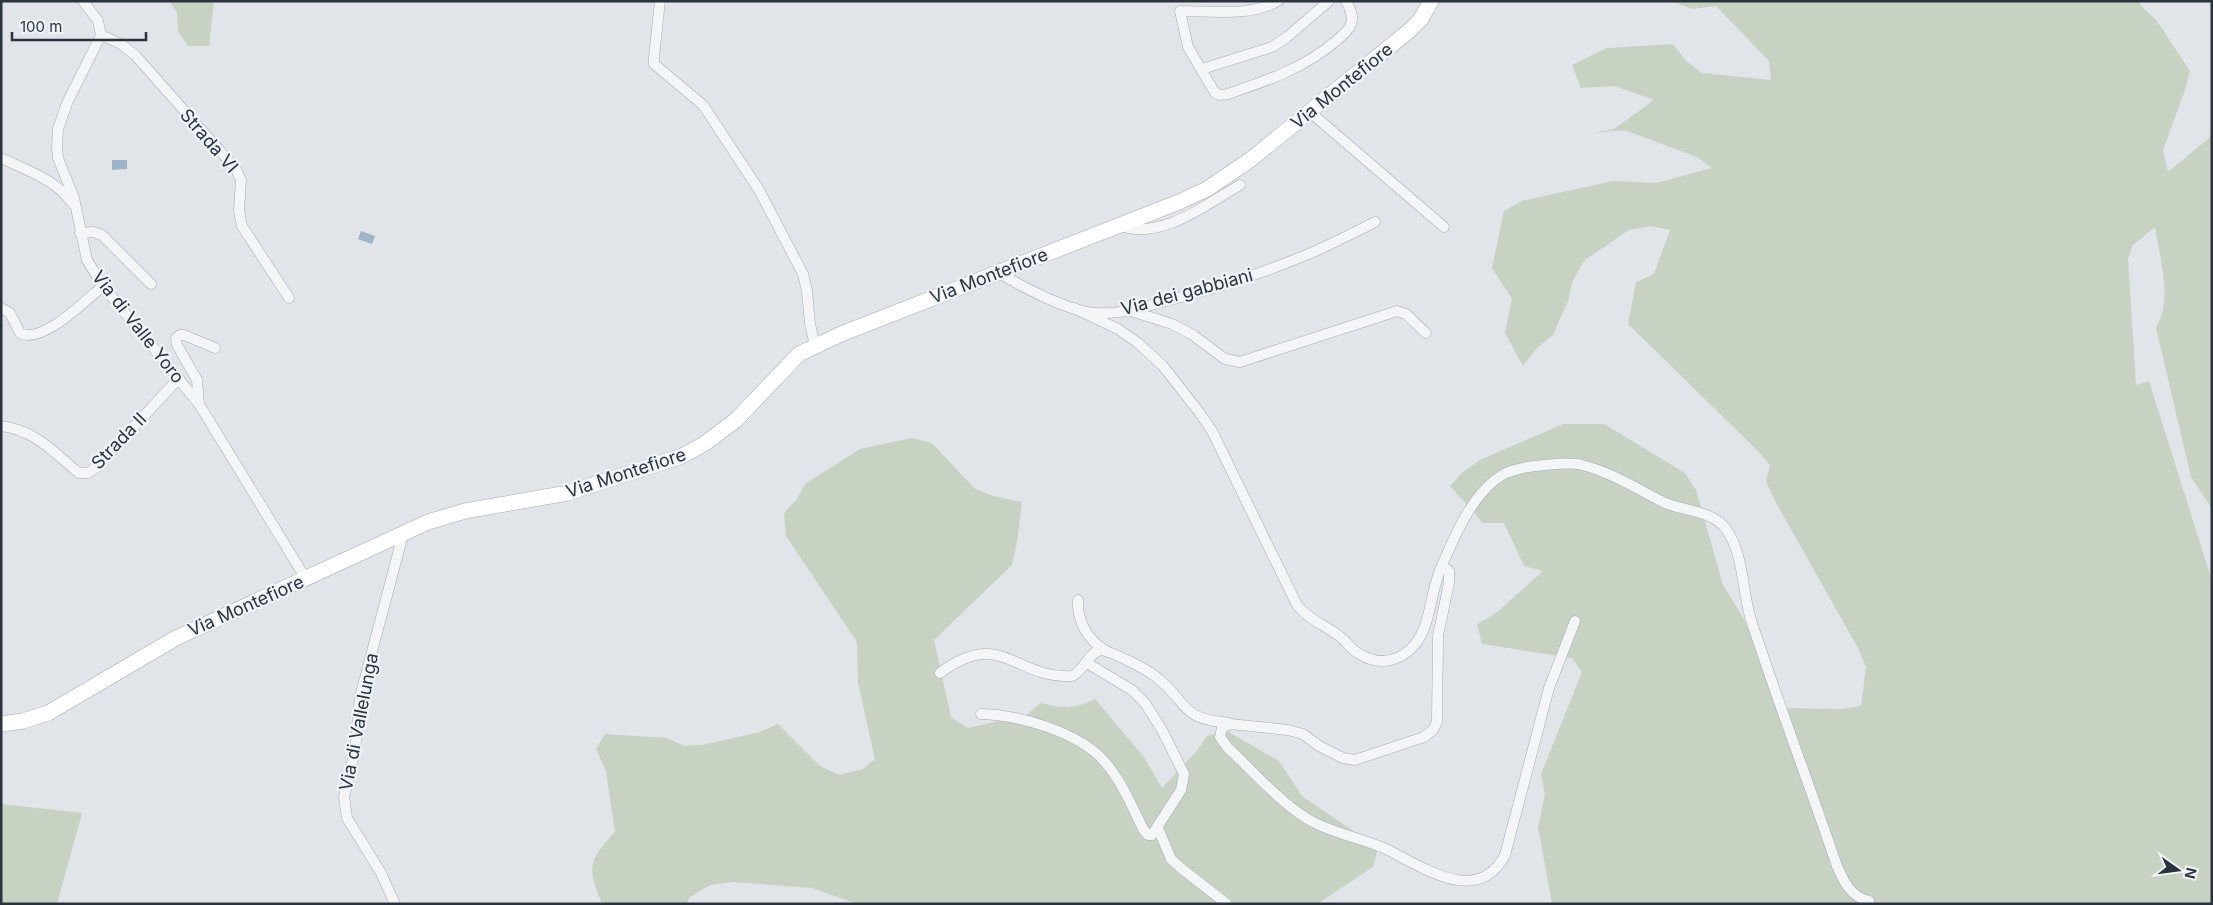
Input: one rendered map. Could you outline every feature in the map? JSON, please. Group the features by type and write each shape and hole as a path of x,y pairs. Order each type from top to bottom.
{"main road":[{"name":"Via Montefiore","path":"1,724 23,721 48,713 176,638 404,532 456,513 568,493 688,453 709,441 736,420 791,361 815,346 840,334 1179,202 1213,186 1257,155 1409,31 1421,19 1431,1"}],"street":[{"path":"83,1 98,21 101,35"},
{"path":"660,1 654,64 703,106 759,190 802,274 807,291 810,324 815,346"},
{"path":"1278,1 1269,5 1232,12 1180,6 1187,43 1217,94 1222,95 1294,70 1316,57 1348,30 1352,20 1346,1"},
{"path":"1202,69 1276,45 1329,1"},
{"name":"Via di Valle Yoro","path":"101,35 67,103 58,134 58,158 73,194 88,263 103,286 199,404 306,579"},
{"name":"Strada VI","path":"101,35 121,44 135,55 236,169 241,180 239,211 242,226 289,298"},
{"path":"1310,112 1444,227"},
{"path":"1,158 52,183 67,196 77,210"},
{"path":"1119,225 1140,230 1161,227 1240,185"},
{"name":"Via dei gabbiani","path":"998,272 1021,285 1074,308 1096,313 1125,310 1229,284 1298,259 1375,222"},
{"path":"80,233 93,232 102,235 152,284"},
{"path":"1,308 10,313 20,333 36,336 57,324 103,286"},
{"path":"1074,308 1132,338 1150,353 1168,373 1212,431 1297,606 1310,619 1342,638 1355,651 1372,659 1386,662 1395,660 1406,654 1417,641 1424,629 1440,570 1465,517 1479,498 1503,475 1526,467 1567,463 1581,464 1611,475 1670,506 1708,515 1718,521 1725,529 1735,548 1751,619 1837,866 1849,889 1858,897 1869,901"},
{"path":"1125,310 1172,324 1193,335 1222,357 1236,362 1251,360 1339,328 1397,311 1409,316 1426,332"},
{"path":"199,404 197,380 177,345 176,338 184,335 215,348"},
{"name":"Strada II","path":"1,426 32,434 44,442 74,469 79,472 88,473 98,467 179,378"},
{"name":"Via di Vallelunga","path":"395,904 381,873 347,818 344,800 355,750 358,711 362,691 404,532"},
{"path":"1078,600 1078,612 1085,630 1092,641 1159,679 1183,707 1195,717 1303,734 1319,746 1343,758 1355,760 1427,736 1437,722 1438,636 1450,577 1447,569 1440,570"},
{"path":"1240,724 1227,724 1222,728 1220,735 1224,744 1305,817 1322,827 1388,850 1447,883 1473,886 1483,882 1495,871 1505,855 1548,688 1574,621"},
{"path":"940,673 957,661 978,654 998,655 1058,675 1072,676 1080,671 1096,651 1105,650"},
{"path":"981,714 1019,718 1055,731 1085,745 1100,756 1114,773 1145,833 1152,835 1181,790 1184,781 1182,772 1157,720 1145,703 1132,690 1087,663"},
{"path":"1158,828 1172,859 1227,904"}],"green space":[{"path":"169,1 214,1 209,46 188,46 178,31 177,12"},
{"path":"1671,1 2139,1 2142,7 2157,21 2190,71 2163,150 2168,172 2209,138 2212,133 2212,509 2191,477 2156,328 2164,304 2164,278 2155,227 2133,245 2128,259 2136,385 2149,381 2212,581 2212,904 1552,904 1538,827 1545,794 1541,774 1582,672 1572,658 1482,644 1477,624 1495,614 1543,571 1524,566 1504,523 1483,523 1450,486 1463,472 1480,460 1563,424 1604,424 1685,473 1696,490 1723,585 1745,621 1771,688 1783,708 1841,709 1861,706 1866,667 1858,648 1775,501 1766,481 1770,465 1628,324 1636,282 1654,274 1670,230 1650,226 1629,230 1585,260 1573,280 1568,301 1553,335 1537,348 1523,366 1505,333 1512,299 1492,268 1504,211 1522,201 1613,181 1656,183 1712,168 1697,157 1624,130 1593,133 1614,129 1654,100 1615,86 1581,88 1572,65 1607,48 1673,44 1686,61 1702,73 1771,80 1769,61 1716,6 1692,9"},
{"path":"912,438 932,443 974,488 993,496 1022,502 1012,565 934,640 951,717 968,728 1026,715 1041,703 1068,707 1081,705 1095,699 1144,757 1162,788 1196,752 1207,736 1225,730 1279,761 1302,796 1378,848 1373,867 1317,904 857,904 812,888 733,882 710,885 690,897 686,904 602,904 594,882 593,865 599,850 615,832 606,771 596,749 605,734 667,738 684,746 702,745 760,732 778,724 820,766 839,775 863,769 875,759 858,683 857,642 786,536 784,513 797,499 805,484 860,449"},
{"path":"1,804 82,813 57,904 1,904"}],"water":[{"path":"112,160 127,160 127,169 112,170"},
{"path":"361,231 375,236 372,244 358,239"}]}
